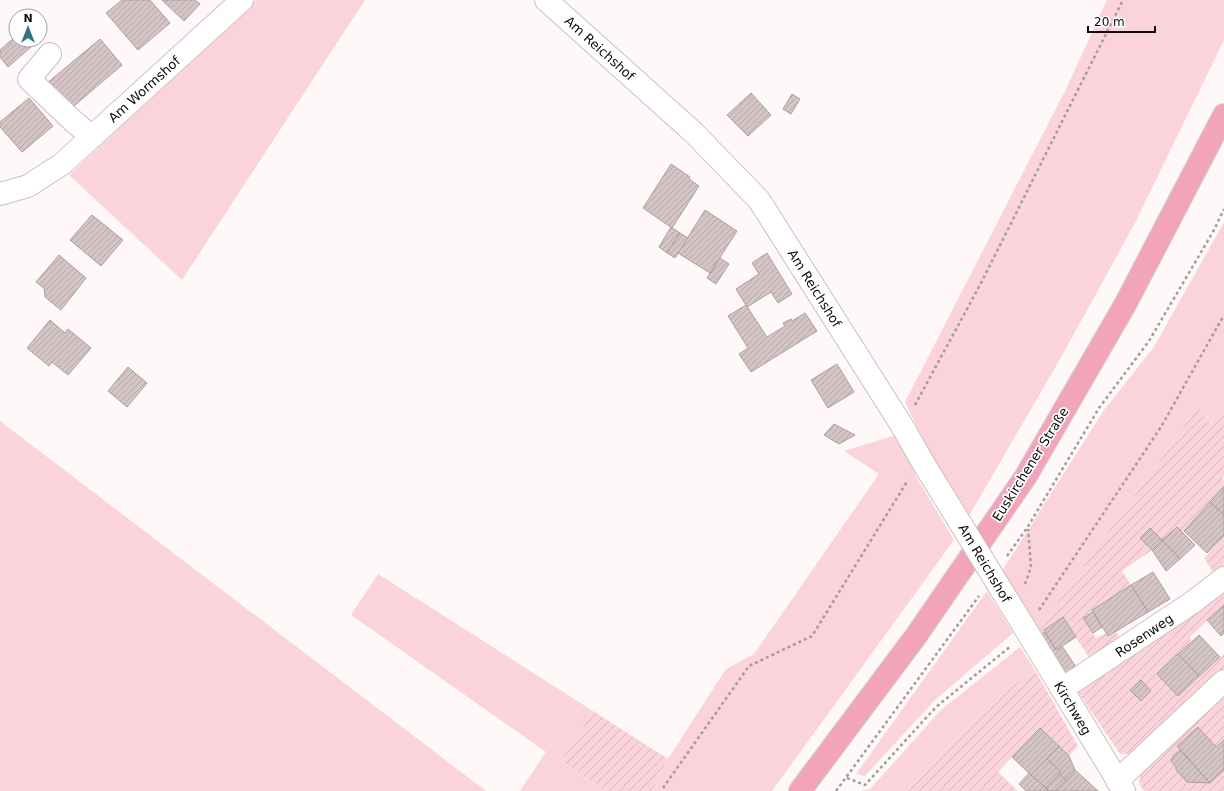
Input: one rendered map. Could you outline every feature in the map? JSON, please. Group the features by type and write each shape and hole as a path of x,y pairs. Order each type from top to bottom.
{"main road":[{"name":"Euskirchener Straße","path":"800,791 916,636 1026,476 1126,303 1224,115"}],"street":[{"name":"Am Wormshof","path":"0,194 28,186 62,164 242,0"},
{"name":"Am Reichshof","path":"546,0 693,132 759,200 904,429 922,461 1029,623"},
{"path":"50,54 29,79 92,137"},
{"name":"Rosenweg","path":"1062,689 1193,602 1224,578"},
{"name":"Kirchweg","path":"1029,623 1062,689 1121,786"},
{"path":"1121,786 1224,681"}],"path":[{"path":"904,429 919,396 980,285 1123,0"},
{"path":"1005,560 1028,528 1099,408 1149,341 1214,230 1224,209"},
{"path":"847,778 865,785 936,706 1029,623 1161,427 1224,315"},
{"path":"663,788 749,666 812,636 904,486 922,461"},
{"path":"1024,586 1031,567 1028,528"},
{"path":"836,791 983,591"}],"shaded area":[{"path":"256,0 365,0 182,280 69,175"},
{"path":"1107,0 1224,0 1224,40 1134,225 1059,361 969,516 934,463 905,402 1065,91"},
{"path":"1224,222 1224,411 1213,424 1198,406 1037,633 1002,571 1104,410 1154,347"},
{"path":"1198,406 1212,424 1224,411 1224,476 1222,478 1224,480 1224,487 1182,533 1176,527 1162,540 1140,538 1152,550 1122,571 1131,585 1092,610 1093,612 1083,618 1096,638 1106,633 1109,636 1116,632 1122,642 1092,662 1063,618 1044,630 1045,632 1040,635 1037,633 1045,620"},
{"path":"0,421 486,791 0,791"},
{"path":"896,435 920,483 954,540 772,791 652,791 668,759 726,669 754,654 879,474 844,451"},
{"path":"1224,535 1224,567 1215,575 1204,558"},
{"path":"378,574 593,711 561,761 605,791 520,791 546,752 351,615"},
{"path":"1224,584 1224,605 1191,636 1190,643 1178,654 1199,676 1224,654 1224,671 1133,754 1120,754 1076,689"},
{"path":"987,591 1013,633 935,700 865,776 856,774"},
{"path":"1020,647 1036,672 1000,691 907,791 861,791 870,789 941,710"},
{"path":"1036,672 1078,746 1069,756 1039,728 998,772 1018,791 907,791 1000,691"},
{"path":"1224,691 1224,791 1144,791 1139,783 1141,767"},
{"path":"593,711 668,759 652,791 605,791 561,761"}],"building":[{"path":"122,0 150,0 170,23 138,50 106,13"},
{"path":"162,0 195,0 200,4 184,21"},
{"path":"100,39 122,65 68,111 46,84"},
{"path":"8,43 8,48 30,48 8,67 0,57 0,50"},
{"path":"751,93 771,115 748,136 727,115"},
{"path":"792,94 800,99 791,114 783,109"},
{"path":"29,98 53,126 22,152 0,127 0,122"},
{"path":"671,164 690,177 689,179 699,186 672,228 643,208"},
{"path":"705,210 737,231 710,273 678,253"},
{"path":"92,215 123,240 101,266 70,240"},
{"path":"671,227 680,233 667,253 659,247"},
{"path":"680,233 688,238 675,258 667,253"},
{"path":"767,253 792,294 778,303 771,292 747,307 736,289 759,274 752,263"},
{"path":"59,255 86,278 61,310 45,297 44,288 36,282"},
{"path":"720,258 729,264 716,284 707,278"},
{"path":"746,305 767,337 785,326 783,323 791,319 792,321 805,313 817,331 751,372 739,354 748,348 728,316"},
{"path":"50,320 65,333 68,329 91,348 68,375 52,362 49,366 27,348"},
{"path":"837,364 854,392 828,408 811,380"},
{"path":"128,367 147,383 127,407 108,391"},
{"path":"834,424 855,435 839,444 824,435"},
{"path":"1224,487 1224,515 1210,502"},
{"path":"1210,502 1224,515 1224,535 1207,553 1184,531"},
{"path":"1177,527 1195,545 1180,559 1162,540"},
{"path":"1150,528 1162,540 1152,550 1140,538"},
{"path":"1162,540 1180,559 1166,571 1152,550"},
{"path":"1153,572 1170,599 1148,612 1131,585"},
{"path":"1131,585 1148,612 1108,636 1092,610"},
{"path":"1224,605 1224,633 1221,636 1207,620"},
{"path":"1093,612 1102,627 1093,633 1083,618"},
{"path":"1063,617 1076,637 1056,650 1044,630"},
{"path":"1045,632 1056,650 1062,646 1078,670 1067,678 1040,635"},
{"path":"1199,635 1220,657 1199,676 1178,654"},
{"path":"1178,654 1199,676 1178,696 1157,674"},
{"path":"1141,680 1151,691 1141,701 1130,690"},
{"path":"1198,727 1216,747 1224,740 1224,770 1210,783 1177,746"},
{"path":"1040,728 1059,746 1031,775 1012,757"},
{"path":"1059,746 1069,756 1075,770 1066,780 1059,774 1061,772 1047,759"},
{"path":"1180,750 1210,783 1187,782 1176,770 1176,767 1171,761 1173,756"},
{"path":"1047,759 1061,772 1046,788 1031,775"},
{"path":"1075,770 1098,791 1055,791"},
{"path":"1029,773 1049,791 1026,791 1019,784"},
{"path":"1059,774 1066,780 1055,791 1049,791 1046,788"}]}
